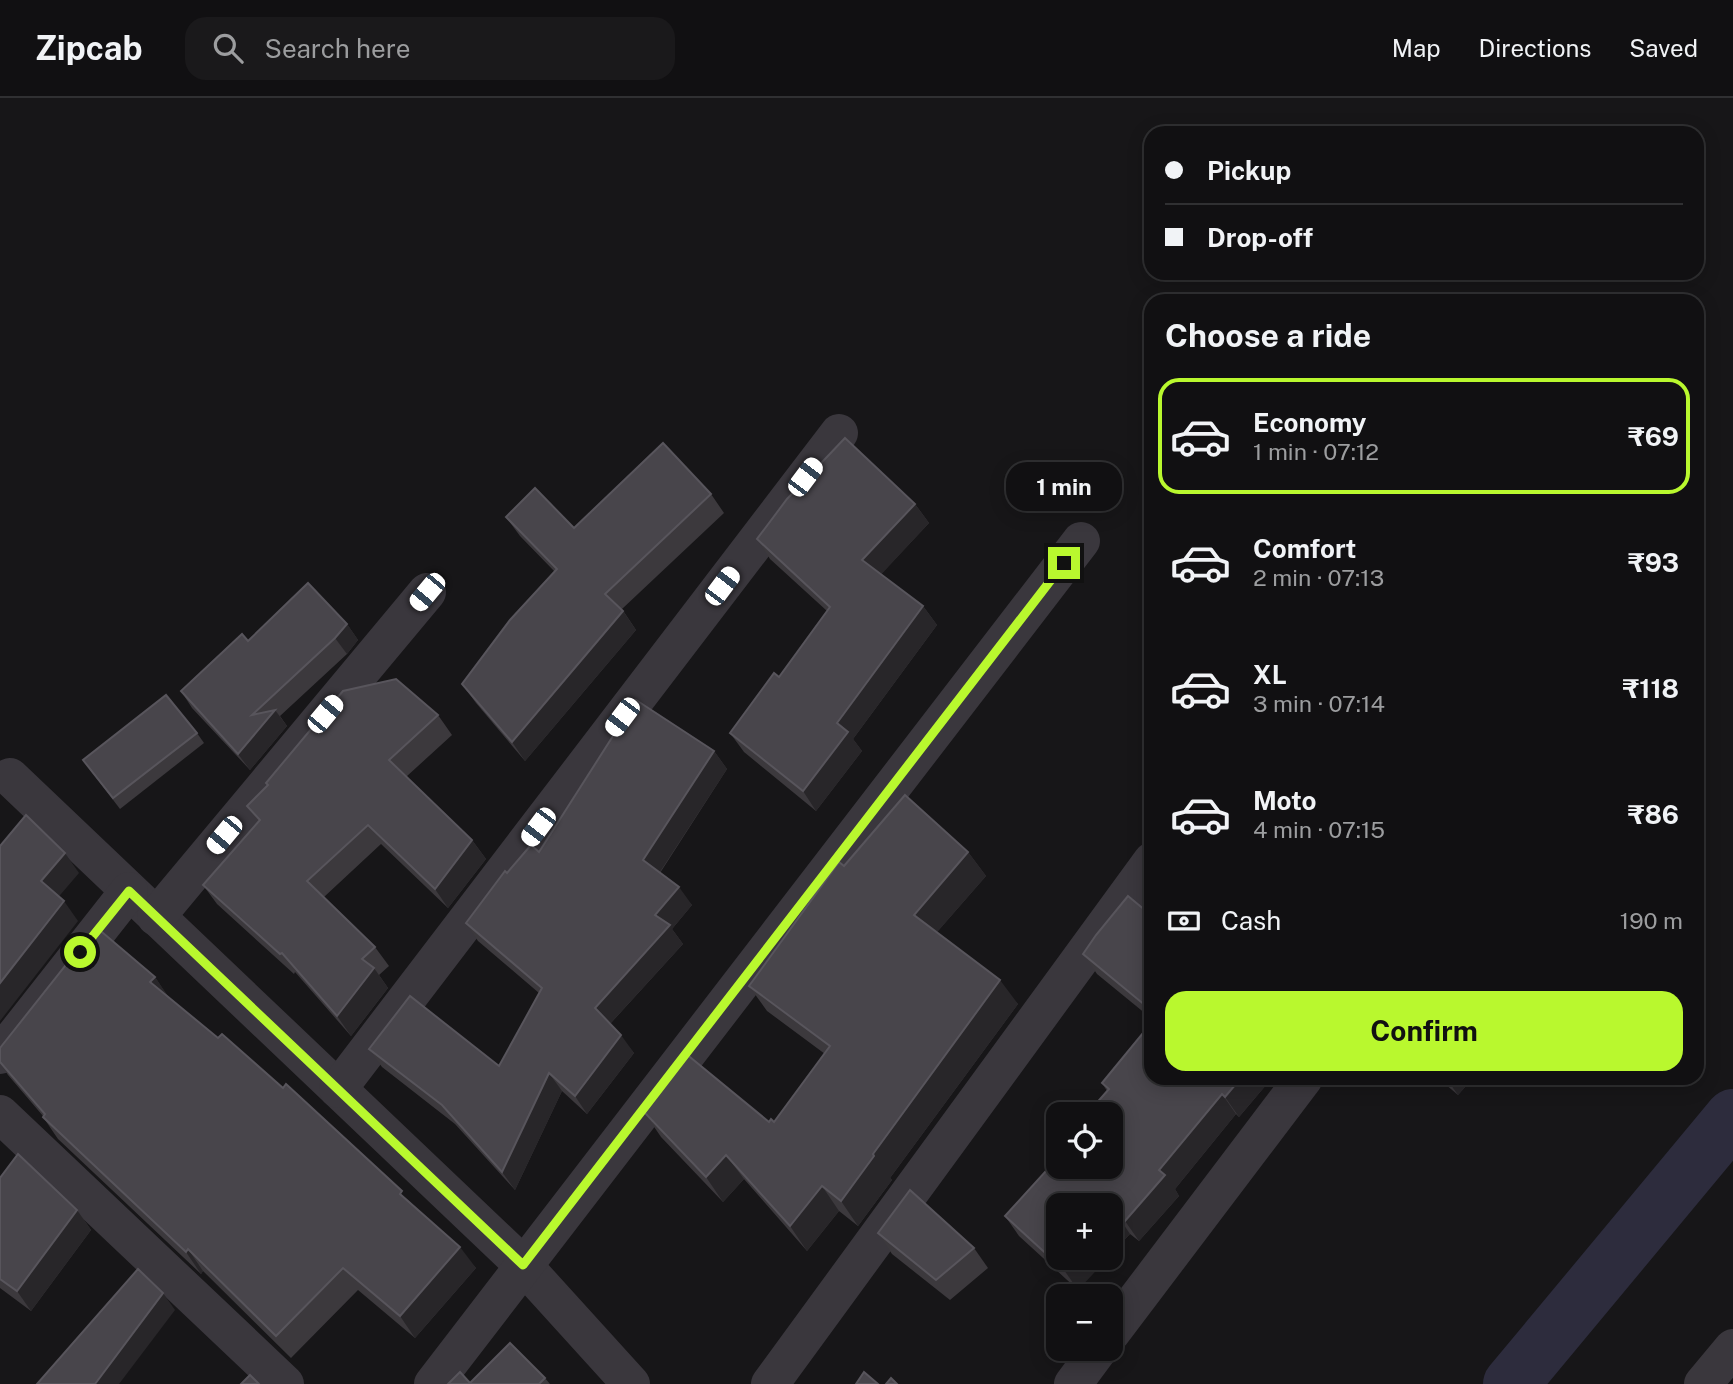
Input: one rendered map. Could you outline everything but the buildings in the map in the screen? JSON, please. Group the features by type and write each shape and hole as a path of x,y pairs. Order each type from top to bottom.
{"street":[{"path":"338,1088 839,433"},
{"path":"433,1384 1081,541"},
{"path":"156,917 427,592"},
{"path":"9,777 523,1265 631,1384"},
{"path":"769,1384 1144,872"},
{"path":"0,1055 129,891"},
{"path":"1123,1317 1299,1085"},
{"path":"0,1114 285,1384"},
{"path":"1703,1384 1733,1348"},
{"path":"1073,1384 1090,1361"}],"waterway":[{"path":"1511,1384 1733,1117"}],"route":[{"path":"80,952 129,891 523,1265 1064,563"}]}
